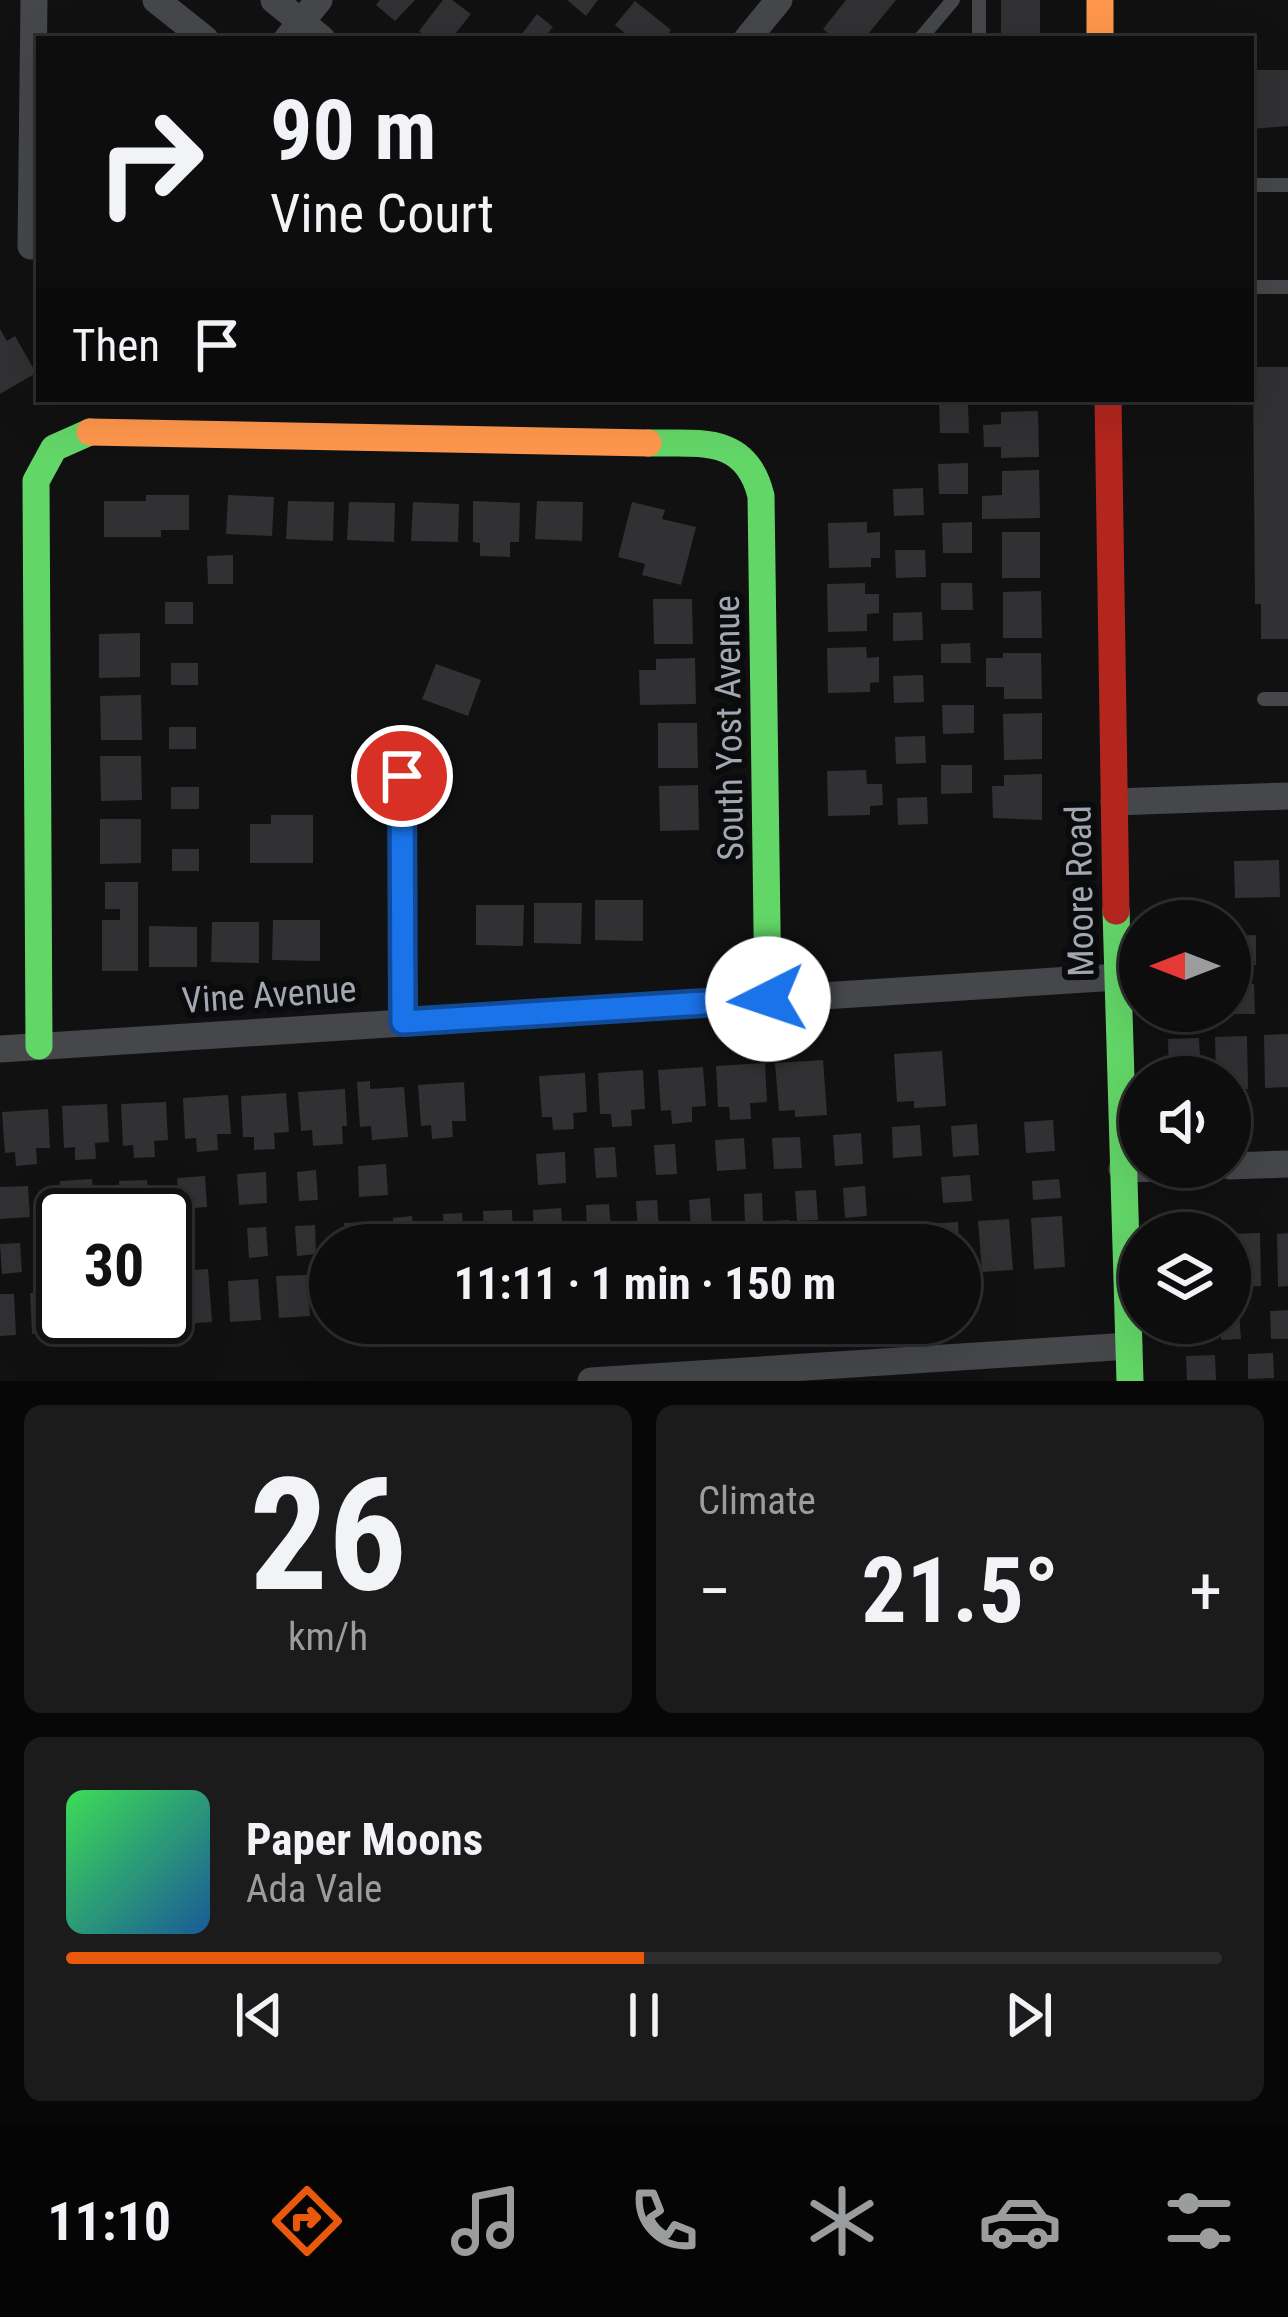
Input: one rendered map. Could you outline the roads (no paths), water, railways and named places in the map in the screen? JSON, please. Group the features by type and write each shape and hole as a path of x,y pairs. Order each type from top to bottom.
{"street":[{"path":"31,246 34,0"},
{"path":"156,0 201,36"},
{"path":"274,0 307,25"},
{"path":"749,36 779,0"},
{"path":"1100,0 1100,36"},
{"name":"Moore Road","path":"1108,402 1119,1056"},
{"name":"South Yost Avenue","path":"40,1046 36,481 52,447 66,437 88,432 709,444 726,446 746,459 757,475 761,496 768,999"},
{"path":"402,776 403,1022"},
{"path":"1114,802 1288,796"},
{"name":"Vine Avenue","path":"0,1048 1117,977"},
{"path":"1251,1165 1288,1164"},
{"name":"Moore Road","path":"1123,1188 1130,1381"},
{"path":"591,1381 1129,1346"}],"lane":[{"path":"923,36 953,0"},
{"path":"979,0 980,36"},
{"path":"1254,185 1288,185"},
{"path":"1254,287 1288,287"},
{"path":"1264,699 1288,699"}]}
